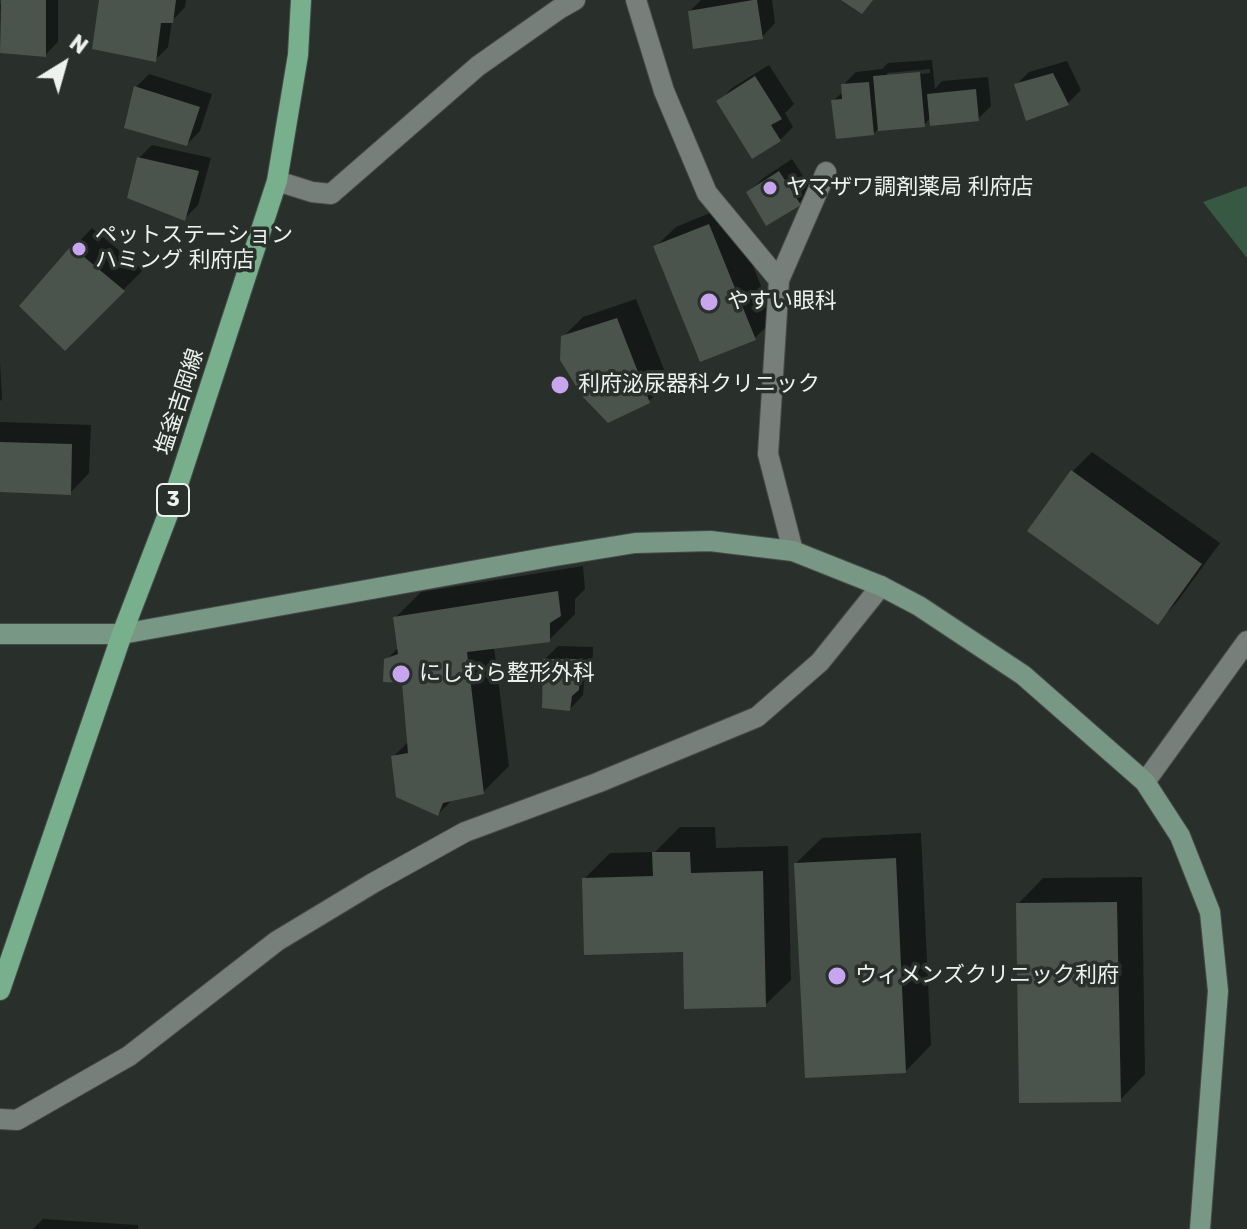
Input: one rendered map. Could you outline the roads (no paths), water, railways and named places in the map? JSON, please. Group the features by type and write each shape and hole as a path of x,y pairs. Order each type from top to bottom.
{"main road":[{"name":"塩釜吉岡線","path":"0,990 122,634 170,509 277,181 298,55 301,0"}],"street":[{"path":"636,0 664,91 707,193 779,280"},
{"path":"277,181 312,192 331,194 478,66 564,3"},
{"path":"793,551 768,454 779,280 826,172"},
{"path":"0,634 122,634 635,543 710,541 793,551 881,586 919,606 1023,675 1145,782 1180,836 1210,912 1218,991 1200,1229"},
{"path":"0,1119 17,1120 129,1056 277,941 465,832 597,783 757,717 820,662 881,586"},
{"path":"1145,782 1247,641"}],"place":[{"name":"ヤマザワ調剤薬局 利府店","path":"770,188"},
{"name":"ペットステーション ハミング 利府店","path":"79,249"},
{"name":"やすい眼科","path":"709,302"},
{"name":"利府泌尿器科クリニック","path":"560,385"},
{"name":"にしむら整形外科","path":"401,674"},
{"name":"ウィメンズクリニック利府","path":"837,976"}]}
